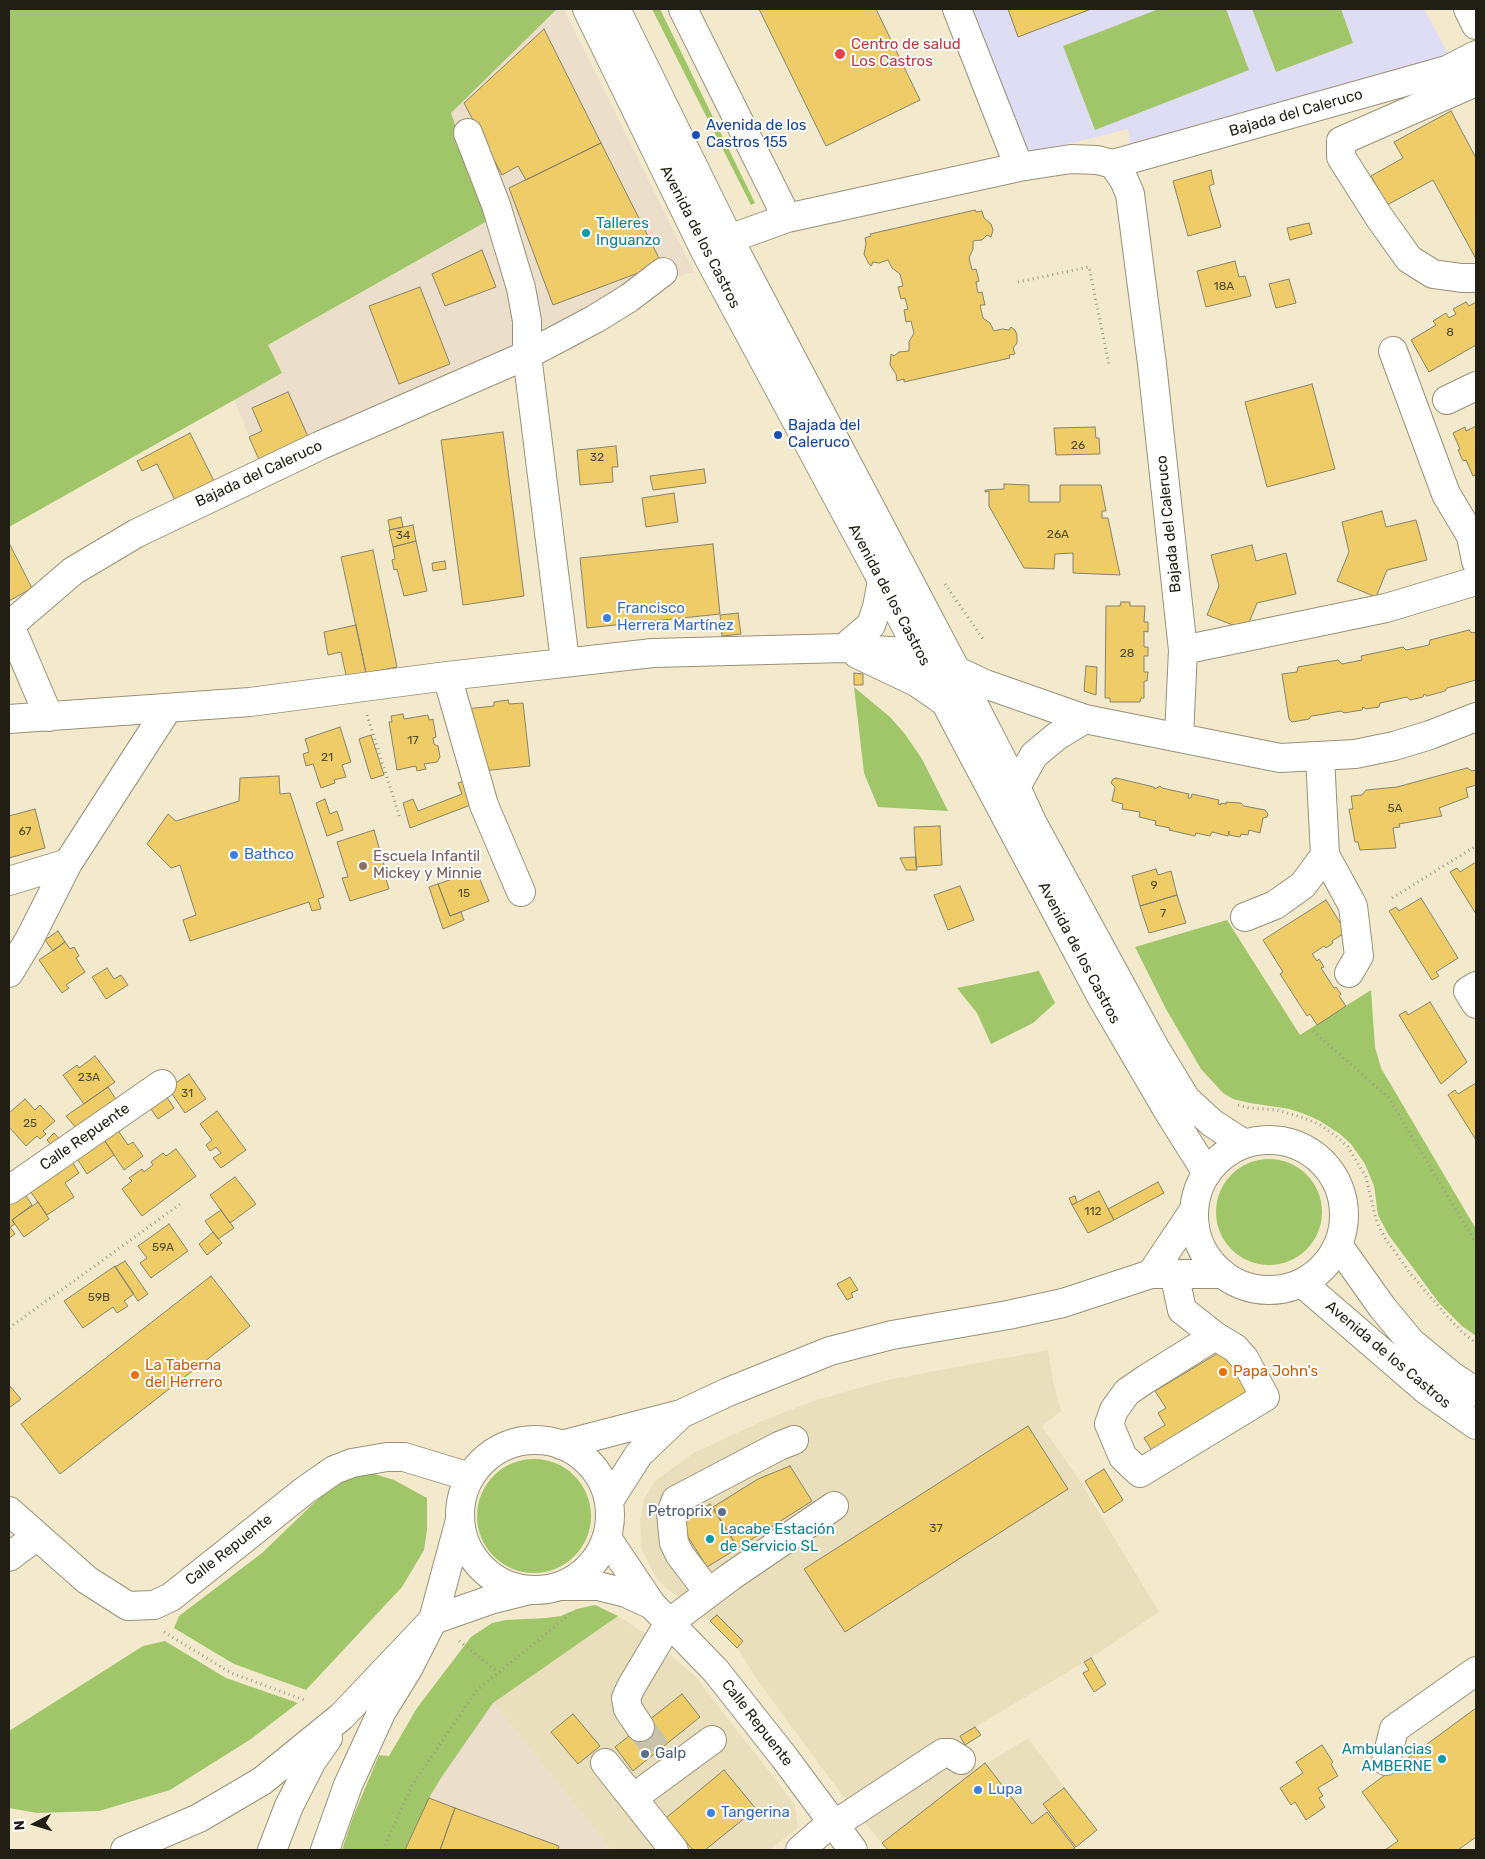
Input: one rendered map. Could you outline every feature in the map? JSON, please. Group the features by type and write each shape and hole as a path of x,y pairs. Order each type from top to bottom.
{"main road":[{"name":"Avenida de los Castros","path":"587,9 705,251 1102,998 1168,1111 1207,1173"},
{"name":"Avenida de los Castros","path":"616,9 729,240 957,672 1033,824 1155,1048 1186,1099 1212,1122 1243,1143"},
{"path":"683,9 786,218"},
{"path":"957,9 1019,167"},
{"path":"1468,9 1476,25"},
{"name":"Bajada del Caleruco","path":"729,240 786,218 1019,167 1071,159 1097,160 1113,164 1447,70 1476,55"},
{"path":"1476,82 1340,140 1342,157 1379,217 1409,260 1433,274 1476,278"},
{"path":"468,133 496,205 521,288 527,321 527,355 566,661"},
{"name":"Bajada del Caleruco","path":"1113,164 1124,180 1130,194 1152,364 1183,650 1179,736"},
{"name":"Bajada del Caleruco","path":"49,717 9,624 73,571 137,533 319,446 527,355 595,319 629,298 663,272"},
{"path":"1393,352 1446,494 1471,536 1476,562"},
{"path":"1447,400 1476,386"},
{"path":"844,648 871,625 878,607 882,581"},
{"path":"1183,650 1386,608 1476,581"},
{"path":"844,648 916,682 945,702"},
{"path":"9,719 250,702 566,661 652,653 844,648 919,653 985,684 1085,718 1125,728 1179,736 1280,758 1355,754 1394,746 1430,735 1476,717"},
{"path":"447,676 484,805 520,892"},
{"path":"963,736 978,714 1003,704 1034,701"},
{"path":"9,973 30,940 68,863 168,708"},
{"path":"1016,787 1034,755 1085,718"},
{"path":"1320,757 1325,855 1353,906 1359,956 1349,973"},
{"path":"1245,917 1275,905 1303,885 1325,855"},
{"path":"9,881 68,863"},
{"path":"1476,986 1468,991 1476,1004"},
{"name":"Calle Repuente","path":"9,1190 162,1084"},
{"path":"1162,1273 1194,1210 1198,1191 1207,1173 1223,1155 1243,1143 1265,1139 1287,1141 1307,1149 1325,1163 1337,1181 1344,1202 1344,1224 1338,1245 1324,1267 1302,1283 1282,1289 1261,1290 1241,1285 1223,1274 1206,1256 1196,1234 1194,1210"},
{"name":"Avenida de los Castros","path":"1338,1245 1382,1307 1410,1342 1452,1376 1476,1392"},
{"path":"1162,1273 1182,1310 1215,1336 1235,1348 1244,1358 1265,1397 1140,1473 1123,1457 1109,1424 1114,1410 1127,1392 1215,1336"},
{"path":"562,1445 681,1414 830,1351 892,1335 1008,1315 1063,1303 1162,1273 1223,1274"},
{"name":"Avenida de los Castros","path":"1302,1283 1426,1390 1476,1425"},
{"path":"609,1501 639,1454 681,1414"},
{"path":"324,1850 348,1785 382,1711 408,1669 433,1620 460,1520 462,1498 470,1477 483,1461 500,1448 520,1441 541,1440 562,1445 578,1454 592,1466 603,1483 609,1501 610,1519 607,1538 600,1554 590,1567 577,1578 562,1586 546,1590 530,1590 510,1586 492,1577 477,1563 466,1544 460,1520"},
{"path":"709,1593 680,1555 674,1544 670,1513 676,1500 794,1440"},
{"name":"Calle Repuente","path":"9,1511 87,1580 128,1606 154,1606 171,1597 304,1491 343,1466 387,1457 404,1457 470,1477"},
{"path":"640,1727 628,1709 626,1698 661,1614 709,1593 834,1506"},
{"path":"9,1558 37,1536"},
{"name":"Calle Repuente","path":"607,1538 661,1614 716,1671 784,1757 853,1850"},
{"name":"Calle Repuente","path":"562,1586 598,1586 626,1593 661,1614"},
{"path":"125,1850 199,1818 262,1781 342,1716 433,1620 490,1600 530,1590"},
{"path":"1386,1761 1394,1729 1476,1671"},
{"path":"272,1850 289,1806 312,1761 342,1716"},
{"path":"633,1798 666,1760 712,1740"},
{"path":"800,1850 833,1824 943,1753 950,1753 961,1760"},
{"path":"604,1763 674,1850"}],"path":[{"path":"1018,282 1089,267 1109,365"},
{"path":"358,688 400,818"},
{"path":"1392,898 1476,846"},
{"path":"1314,1030 1388,1097 1476,1243"},
{"path":"1233,1103 1249,1108 1276,1110 1301,1117 1319,1124 1348,1147 1366,1177 1377,1221 1385,1238 1410,1273 1446,1315 1462,1332 1476,1343"},
{"path":"9,1328 183,1202"},
{"path":"383,1850 412,1785 476,1690 577,1608"},
{"path":"162,1630 231,1673 307,1700"},
{"path":"456,1639 498,1672"}],"shaded area":[{"path":"557,9 564,9 694,272 667,279 580,346 538,364 260,462 234,400 282,373 267,346 489,220 451,113"},
{"path":"971,9 1424,9 1451,59 1131,149 1128,129 1028,154"},
{"path":"1048,1350 1053,1381 1061,1411 1042,1426 1080,1481 1159,1612 1091,1658 960,1736 978,1769 1028,1738 1097,1830 1072,1850 888,1850 850,1806 761,1685 737,1648 710,1621 657,1579 642,1551 640,1520 644,1499 656,1480 694,1453 762,1421 813,1401 887,1380"},
{"name":"Galp","path":"618,1616 646,1634 695,1676 795,1805 798,1828 769,1850 611,1850 493,1703"},
{"path":"493,1703 611,1850 405,1850 429,1798"}],"green space":[{"path":"9,9 557,9 451,113 489,220 268,345 282,373 9,527"},
{"path":"652,9 660,9 755,203 751,205"},
{"path":"1159,9 1226,9 1249,70 1095,130 1063,46"},
{"path":"1252,9 1341,9 1353,43 1276,72"},
{"path":"854,687 890,717 905,734 922,759 948,811 878,807 864,773"},
{"path":"1227,920 1300,1035 1371,990 1375,1047 1381,1068 1476,1229 1476,1336 1462,1326 1439,1303 1388,1234 1378,1215 1374,1186 1365,1164 1351,1144 1340,1134 1307,1115 1290,1109 1233,1099 1223,1093 1201,1069 1166,1009 1135,947"},
{"path":"1039,971 1055,1003 1033,1023 991,1044 977,1013 957,988"},
{"path":"1269,1159 1289,1163 1306,1175 1318,1192 1322,1212 1318,1232 1306,1249 1289,1261 1269,1265 1249,1261 1232,1249 1220,1232 1216,1212 1220,1192 1232,1175 1249,1163"},
{"path":"534,1459 556,1463 566,1468 582,1484 587,1494 591,1516 587,1538 582,1548 566,1564 556,1569 534,1573 512,1569 502,1564 486,1548 481,1538 477,1516 481,1494 486,1484 502,1468 512,1463"},
{"path":"368,1472 394,1480 427,1498 427,1530 424,1550 402,1587 306,1690 234,1664 174,1628 179,1616 262,1553 316,1501 342,1479"},
{"path":"595,1605 618,1616 493,1703 429,1798 405,1850 342,1850 353,1817 379,1755 389,1756 417,1708 471,1637 492,1623 506,1620 561,1616 577,1609"},
{"path":"165,1641 226,1678 298,1703 251,1739 170,1790 99,1811 37,1813 9,1808 9,1731 143,1646"}],"building":[{"name":"Centro de salud Los Castros","path":"759,9 876,9 920,100 826,146"},
{"path":"1008,9 1091,9 1018,37"},
{"path":"544,29 601,143 526,180 518,166 502,175 464,103"},
{"path":"1451,111 1476,158 1476,259 1433,180 1387,205 1371,176 1403,158 1394,142"},
{"name":"Talleres Inguanzo","path":"601,143 662,264 553,305 509,188"},
{"path":"1211,170 1214,184 1209,186 1221,227 1188,236 1173,181"},
{"path":"975,210 976,212 982,211 984,218 991,224 993,230 991,237 987,235 982,240 973,241 973,249 969,258 972,270 976,269 979,281 976,282 978,293 982,292 985,305 980,305 983,318 990,323 994,331 1009,330 1011,327 1015,330 1017,343 1013,348 1015,354 1009,355 1010,358 904,382 904,379 897,381 896,374 890,365 891,354 894,356 899,352 909,351 909,342 914,333 911,321 906,322 904,310 908,309 905,298 901,299 898,287 903,286 900,274 892,268 888,260 879,263 873,262 871,266 869,264 864,254 865,238 871,236 870,234"},
{"path":"1309,223 1312,234 1290,240 1287,228"},
{"path":"482,250 496,287 445,306 432,274"},
{"path":"1235,261 1239,277 1245,276 1251,296 1206,307 1197,271"},
{"path":"1289,279 1296,303 1276,308 1269,284"},
{"path":"420,287 450,364 399,384 369,306"},
{"path":"1466,302 1469,306 1476,302 1476,345 1429,372 1411,340 1436,325 1433,321 1446,313 1449,318 1456,314 1453,309"},
{"path":"1312,384 1335,469 1267,487 1245,402"},
{"path":"288,392 310,441 260,462 249,437 262,431 252,408"},
{"path":"1476,426 1476,475 1473,476 1466,460 1463,461 1453,433 1465,427 1466,431"},
{"path":"1095,427 1096,438 1099,438 1100,454 1056,455 1054,428"},
{"path":"503,432 524,596 463,605 441,440"},
{"path":"190,433 214,481 175,500 157,464 142,471 137,461"},
{"path":"616,446 618,467 612,467 613,482 580,485 577,450"},
{"path":"704,469 706,483 653,490 650,476"},
{"path":"1004,484 1029,485 1029,502 1060,502 1060,485 1101,485 1106,511 1102,511 1102,518 1108,518 1120,575 1073,573 1073,553 1055,554 1054,569 1024,568 989,506 989,491 985,492 985,490 1004,489"},
{"path":"674,493 678,522 646,527 642,498"},
{"path":"1382,511 1386,527 1416,520 1427,560 1387,570 1376,597 1337,581 1349,552 1342,522"},
{"path":"401,517 403,527 390,530 388,520"},
{"path":"413,525 416,541 393,547 389,530"},
{"path":"416,541 427,591 404,596 397,569 394,570 392,560 395,559 393,547"},
{"path":"9,543 32,588 9,601"},
{"path":"713,544 720,614 587,628 580,558"},
{"path":"1252,545 1256,561 1286,553 1296,594 1257,603 1246,630 1207,615 1219,586 1211,555"},
{"path":"373,550 397,667 366,673 341,557"},
{"path":"445,561 446,569 433,571 432,563"},
{"path":"1121,602 1130,602 1130,606 1145,606 1144,622 1148,622 1148,632 1144,631 1144,647 1148,647 1148,656 1144,656 1144,672 1148,672 1147,681 1144,681 1144,698 1141,698 1140,702 1110,702 1110,698 1105,698 1106,606 1120,606"},
{"path":"738,613 741,634 722,636 720,615"},
{"path":"356,625 366,673 346,675 341,652 328,655 324,632"},
{"path":"1469,630 1472,633 1476,632 1476,680 1427,696 1424,694 1423,697 1410,700 1407,697 1380,703 1379,707 1366,709 1363,707 1362,710 1311,716 1309,719 1292,722 1289,719 1282,674 1297,672 1298,667 1338,660 1342,664 1362,660 1361,656 1403,647 1406,650 1429,645 1430,640"},
{"path":"1086,666 1097,667 1096,695 1084,691"},
{"path":"854,673 863,674 863,685 854,685"},
{"path":"508,700 509,704 523,703 530,766 482,771 466,709 494,706 494,702"},
{"path":"403,714 404,719 428,715 429,720 433,719 436,737 433,738 434,744 438,746 440,757 437,762 424,764 426,769 417,771 416,766 397,770 389,722 392,722 391,716"},
{"path":"340,727 351,762 342,765 346,777 334,780 335,783 321,788 313,764 306,766 303,754 309,752 305,739"},
{"path":"371,735 384,775 371,779 359,739"},
{"path":"1467,768 1472,771 1476,770 1476,785 1466,788 1468,797 1439,808 1442,816 1399,824 1400,827 1393,828 1396,848 1360,850 1358,842 1355,842 1349,809 1353,809 1351,796 1362,795 1366,790 1397,787"},
{"name":"Bathco","path":"279,776 280,794 290,793 324,897 318,899 321,909 312,911 309,902 190,941 183,920 196,915 180,865 171,868 147,844 168,814 176,821 239,801 240,778"},
{"path":"1116,778 1154,787 1155,789 1160,786 1189,794 1188,798 1191,798 1192,794 1219,800 1218,804 1221,805 1221,803 1226,804 1226,802 1241,803 1244,806 1265,810 1268,814 1267,817 1263,818 1260,833 1249,830 1248,835 1241,834 1240,837 1229,835 1229,831 1228,836 1212,832 1210,836 1196,833 1195,836 1169,830 1170,828 1155,825 1156,821 1139,817 1140,812 1122,809 1123,804 1112,801 1115,787 1111,783"},
{"path":"469,779 476,803 410,828 403,803 413,799 418,811 462,794 458,783"},
{"path":"325,799 330,814 337,811 343,830 327,836 316,803"},
{"path":"35,809 45,848 9,858 9,816"},
{"path":"940,826 942,865 916,867 914,827"},
{"name":"Escuela Infantil Mickey y Minnie","path":"374,830 389,889 350,901 342,878 348,877 337,842"},
{"path":"916,857 917,870 906,870 900,858"},
{"path":"1476,862 1476,914 1450,872 1457,868 1460,872"},
{"path":"1156,869 1158,875 1171,871 1177,895 1140,906 1132,876"},
{"path":"476,870 489,901 450,916 438,884 455,878 453,874 459,872 461,875"},
{"path":"438,884 450,916 461,912 464,920 443,929 429,887"},
{"path":"960,886 974,920 948,930 934,895"},
{"path":"1177,895 1186,923 1149,933 1140,906"},
{"path":"1421,898 1458,958 1436,972 1439,976 1432,980 1389,911 1396,907 1399,911"},
{"path":"1326,900 1346,932 1332,941 1333,943 1326,948 1324,946 1312,954 1317,961 1319,959 1324,967 1321,968 1334,988 1336,987 1341,994 1339,996 1346,1006 1317,1025 1310,1014 1307,1016 1280,974 1283,972 1263,940"},
{"path":"58,931 65,942 53,951 45,940"},
{"path":"65,942 70,949 74,947 79,956 76,958 85,972 66,985 69,988 62,993 39,960"},
{"path":"107,968 114,979 121,975 128,985 106,999 92,977"},
{"path":"1430,1002 1467,1062 1441,1084 1399,1015 1406,1011 1408,1015"},
{"path":"95,1056 115,1082 84,1104 63,1075 77,1065 79,1068"},
{"path":"189,1074 206,1099 185,1113 168,1088"},
{"path":"1476,1083 1476,1140 1448,1095 1455,1090 1458,1094"},
{"path":"108,1087 117,1101 82,1135 66,1116"},
{"path":"162,1090 174,1108 158,1119 145,1101"},
{"path":"25,1099 35,1110 40,1105 55,1121 43,1131 46,1134 40,1139 37,1136 26,1146 9,1127 9,1113"},
{"path":"217,1111 246,1150 221,1168 213,1158 221,1153 216,1147 210,1151 206,1145 212,1140 200,1124"},
{"path":"113,1123 128,1145 133,1142 143,1156 124,1170 99,1132"},
{"path":"99,1132 114,1155 87,1174 72,1151"},
{"path":"54,1133 66,1146 57,1152 47,1140"},
{"path":"176,1149 196,1176 142,1216 122,1189 132,1181 129,1178 142,1169 144,1172 153,1165 151,1162 163,1153 166,1156"},
{"path":"68,1155 79,1173 65,1183 74,1197 47,1215 25,1184"},
{"path":"235,1177 256,1204 230,1223 210,1195"},
{"path":"1158,1182 1164,1193 1114,1220 1108,1209"},
{"path":"20,1187 32,1205 12,1220 15,1224 10,1227 15,1234 9,1238 9,1196"},
{"path":"1099,1191 1114,1220 1088,1233 1072,1205"},
{"path":"1075,1196 1077,1202 1072,1205 1069,1198"},
{"path":"38,1202 49,1219 24,1237 12,1220"},
{"path":"221,1210 234,1228 218,1239 205,1221"},
{"path":"169,1224 188,1251 151,1278 140,1263 147,1258 138,1246"},
{"path":"213,1232 222,1243 207,1255 199,1244"},
{"path":"125,1261 148,1294 138,1301 115,1267"},
{"path":"115,1266 134,1294 124,1301 128,1306 117,1313 113,1307 83,1328 64,1301"},
{"name":"La Taberna del Herrero","path":"211,1276 250,1326 60,1474 21,1424"},
{"path":"850,1277 858,1290 851,1293 853,1297 847,1300 837,1284"},
{"path":"1220,1352 1222,1356 1230,1352 1252,1390 1154,1454 1144,1438 1165,1425 1158,1413 1166,1408 1155,1391"},
{"path":"9,1385 21,1399 9,1408"},
{"path":"1028,1426 1068,1489 845,1632 804,1569"},
{"path":"790,1466 812,1501 738,1548 713,1507 758,1479"},
{"path":"1104,1469 1123,1500 1104,1513 1085,1481"},
{"name":"Lacabe Estación de Servicio SL","path":"710,1504 738,1548 707,1567 683,1529 686,1519"},
{"path":"717,1615 743,1641 737,1648 710,1621"},
{"path":"1091,1658 1106,1684 1094,1692 1083,1673 1089,1670 1084,1662"},
{"path":"682,1694 700,1717 633,1771 615,1747"},
{"name":"Ambulancias AMBERNE","path":"1476,1708 1476,1837 1458,1850 1385,1850 1398,1841 1362,1792"},
{"path":"573,1714 600,1746 578,1764 551,1732"},
{"path":"975,1727 981,1735 965,1745 960,1736"},
{"path":"1322,1745 1333,1762 1331,1764 1338,1776 1318,1788 1323,1796 1319,1798 1325,1807 1306,1820 1295,1802 1291,1805 1280,1788 1303,1773 1296,1762"},
{"name":"Lupa","path":"985,1763 1032,1824 1047,1812 1075,1848 1072,1850 888,1850 882,1843"},
{"name":"Tangerina","path":"724,1770 756,1809 705,1850 693,1850 666,1818"},
{"path":"1064,1788 1097,1830 1076,1847 1043,1804"},
{"path":"429,1798 455,1808 440,1850 405,1850"},
{"path":"455,1808 559,1846 558,1850 440,1850"}],"tunnel":[{"path":"640,1727 658,1751"}],"place":[{"name":"Centro de salud Los Castros","path":"840,54"},
{"name":"Avenida de los Castros 155","path":"696,135"},
{"name":"Talleres Inguanzo","path":"586,233"},
{"name":"Bajada del Caleruco","path":"778,435"},
{"name":"Francisco Herrera Martínez","path":"607,618"},
{"name":"Bathco","path":"234,855"},
{"name":"Escuela Infantil Mickey y Minnie","path":"363,866"},
{"name":"Papa John's","path":"1223,1372"},
{"name":"La Taberna del Herrero","path":"135,1375"},
{"name":"Petroprix","path":"722,1512"},
{"name":"Lacabe Estación de Servicio SL","path":"710,1539"},
{"name":"Galp","path":"645,1754"},
{"name":"Ambulancias AMBERNE","path":"1442,1759"},
{"name":"Lupa","path":"978,1790"},
{"name":"Tangerina","path":"711,1813"}]}
